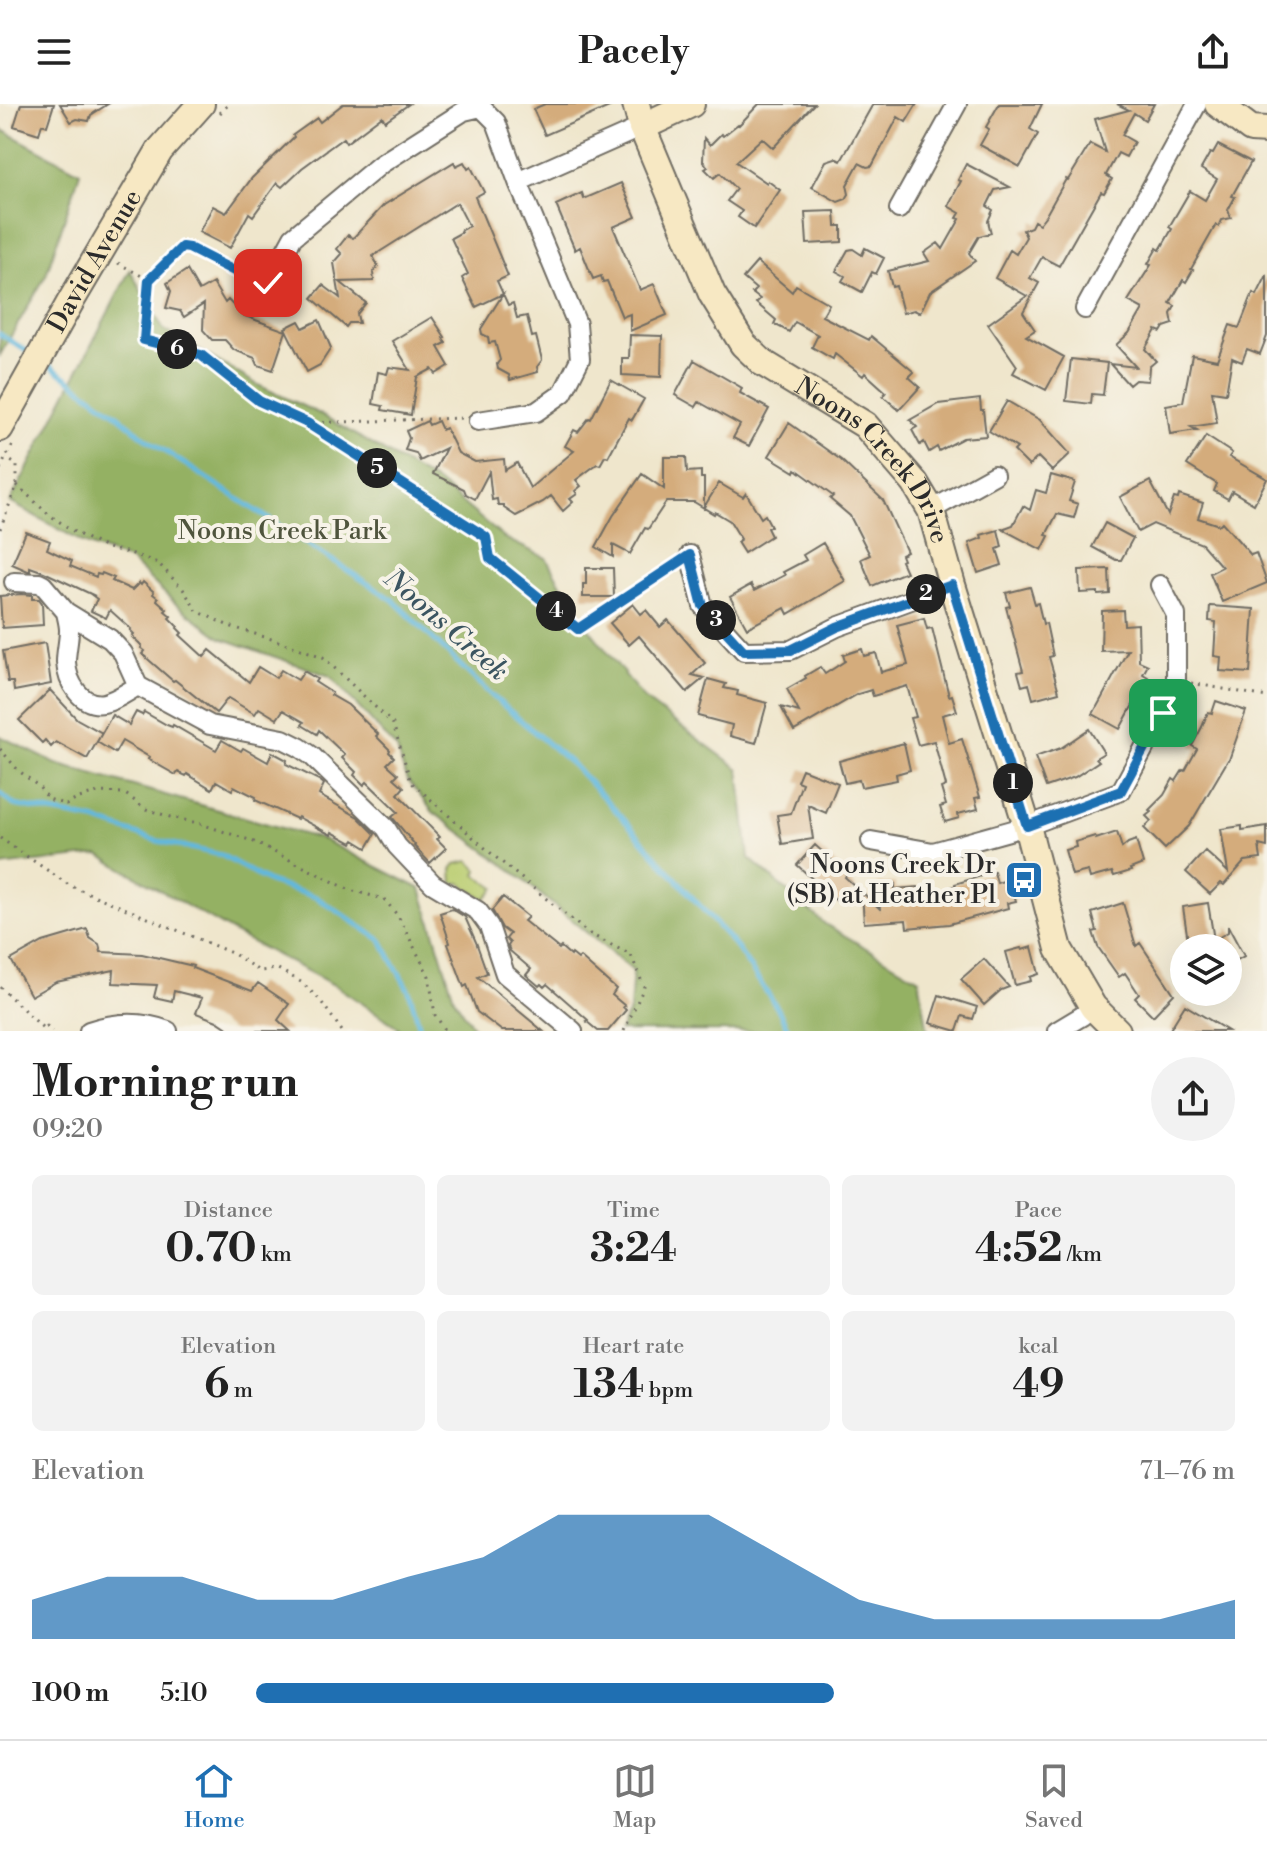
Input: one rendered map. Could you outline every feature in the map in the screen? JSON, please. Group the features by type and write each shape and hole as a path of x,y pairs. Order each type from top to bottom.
{"street":[{"name":"David Avenue","path":"0,428 160,150 201,104"},
{"path":"518,182 639,116 691,104"},
{"path":"899,209 957,104"},
{"path":"1085,309 1197,104"},
{"path":"1218,104 1251,129 1267,130"},
{"path":"268,283 293,237 381,164 464,111 481,107 496,122 577,324 580,359 563,393 536,412 478,421"},
{"name":"Noons Creek Drive","path":"639,116 712,294 743,344 763,363 865,425 915,483 931,510 1027,826 1059,949 1093,1007 1117,1031"},
{"path":"931,510 994,475"},
{"path":"690,555 703,606 744,651 791,650 837,627 952,585"},
{"path":"14,582 43,585 66,612 110,639 123,653 138,686 210,725 283,739 312,756 386,828 397,846 433,884 478,911 489,926 505,974 573,1031"},
{"path":"871,841 933,852 1027,826 1121,791 1163,713 1176,679 1176,615 1160,585"},
{"path":"66,612 69,631 66,663 78,694 85,700 104,703 138,686"},
{"path":"1057,1031 1093,1007"},
{"path":"89,1031 122,1024 146,1025 168,1031"}],"path":[{"path":"268,283 242,275 182,247 149,280 144,340 201,355 259,401 307,423 486,537 490,558 578,629 690,555"},
{"path":"115,261 149,280"},
{"path":"307,423 463,418 478,421"},
{"path":"0,469 6,458 17,465 17,485 0,529"},
{"path":"17,485 48,514 76,533 104,547 158,563 183,589 197,611 229,626 323,657 342,674 393,724 411,782 588,933 631,955 644,987 624,1031"},
{"path":"1176,679 1267,697"},
{"path":"0,749 49,799 66,805 100,792 124,793 146,809 252,841 350,890 384,899 398,916 429,976 435,1015 446,1031"},
{"path":"0,838 69,885 234,954 259,971 278,969 301,982 320,1000 342,1031"},
{"path":"0,987 44,1029 47,1026 52,1031"}],"green space":[{"path":"0,129 80,172 46,275 0,355"},
{"name":"Noons Creek Park","path":"130,270 163,329 260,386 320,414 441,485 504,538 546,558 580,617 644,699 739,769 749,858 825,924 919,979 928,1031 620,1031 630,1009 633,971 510,869 433,812 406,778 397,749 330,676 221,638 177,605 131,561 86,544 10,502"},
{"path":"0,736 56,764 324,840 421,889 454,998 476,1031 397,1031 399,1028 336,986 238,935 99,855 0,866"},
{"path":"469,861 478,870 476,875 495,888 485,899 460,883 453,883 452,869 456,864"}],"building":[{"path":"21,104 54,104 47,126 42,124 39,134 14,126"},
{"path":"60,104 108,104 91,115 89,121 77,119 71,122"},
{"path":"343,104 409,104 385,121 382,116 346,143 343,138 282,187 277,183 253,216 249,213 230,248 199,232 213,206 226,213 252,178 293,135 317,118 320,122"},
{"path":"545,104 616,104 545,135 533,109"},
{"path":"759,104 814,104 773,148 762,138 736,162 780,190 754,228 738,217 742,211 727,201 736,189 720,173 714,178 705,169 708,167 703,161 704,138 710,145 721,134 723,136 739,125"},
{"path":"873,104 917,104 906,122 898,117 872,166 859,163 847,185 849,194 838,202 812,187 826,161 835,158 841,161"},
{"path":"999,104 1042,104 1030,129 1038,134 1020,167 980,145"},
{"path":"1117,104 1154,104 1145,120 1134,113 1122,135 1134,142 1126,157 1118,153 1106,175 1112,179 1104,193 1101,192 1059,266 1042,257 1030,278 1039,283 1023,312 1035,330 1026,336 1064,357 1046,390 1013,373 1017,366 988,324 1027,296 995,278 1010,250 1016,254 1026,237 1023,230 1031,227 1034,221 1039,224 1046,215 1090,144 1105,152 1095,119 1129,110"},
{"path":"1218,145 1251,162 1232,196 1235,197 1228,210 1231,218 1222,220 1219,227 1216,225 1186,282 1183,280 1170,303 1175,306 1171,314 1173,324 1164,327 1161,332 1156,330 1145,349 1156,361 1149,367 1148,381 1135,380 1129,385 1110,364 1136,367 1116,345 1129,333 1143,309 1128,301 1151,265 1148,264 1157,248 1160,250 1172,229 1169,227 1190,191 1205,200 1217,179 1201,169"},
{"path":"454,162 456,166 464,162 468,169 471,167 484,192 475,197 508,276 497,281 503,294 476,307 462,278 468,274 451,238 469,226 457,203 373,256 378,266 373,273 374,281 340,282 366,303 357,314 359,323 349,323 346,327 312,298 323,285 340,298 334,263 342,254 337,249 348,235 353,238 384,205"},
{"path":"966,164 1010,187 995,190 987,206 993,210 988,221 991,233 979,236 969,253 975,261 930,292 920,313 914,310 903,313 896,286 892,287 888,271 929,261 924,253 938,243 943,249 960,219 957,218 960,213 948,206"},
{"path":"621,183 636,217 613,227 640,290 654,284 667,315 630,331 630,314 622,317 607,281 603,282 601,276 593,279 580,247 575,250 556,205 582,193 584,199"},
{"path":"835,211 836,226 842,226 842,242 807,244 805,212"},
{"path":"865,248 884,258 876,274 872,272 862,292 842,281 845,276 836,271 848,250 853,249 862,255"},
{"path":"757,262 792,292 796,285 829,304 822,316 869,340 871,336 914,372 909,377 920,387 899,410 883,396 886,392 865,373 863,376 835,354 833,359 812,347 818,335 795,322 789,332 774,324 776,320 756,303 760,299 752,293 756,289 743,278"},
{"path":"187,270 199,291 213,283 225,303 228,300 242,315 286,331 273,370 258,365 255,358 234,350 225,340 212,340 203,330 204,304 184,317 180,311 166,308 171,291 167,283"},
{"path":"1267,275 1267,336 1260,354 1247,349 1242,362 1232,358 1226,393 1212,391 1217,423 1170,434 1166,405 1183,402 1192,355 1217,360 1230,325 1239,328 1253,293 1257,295"},
{"path":"503,294 508,305 513,303 517,318 527,316 542,360 537,367 538,372 510,380 509,375 498,369 500,360 495,342 489,343 481,329"},
{"path":"432,317 445,337 446,343 438,347 449,366 436,374 432,369 417,377 411,415 382,410 383,406 373,404 378,372 387,374 389,367 410,370 392,341"},
{"path":"319,320 331,348 320,365 307,372 285,328 299,321 303,328"},
{"path":"630,335 662,336 661,377 622,375 622,358 629,358"},
{"path":"1071,359 1107,363 1103,395 1092,394 1091,404 1066,401"},
{"path":"694,360 742,388 740,393 769,409 749,446 733,438 740,425 699,402 696,407 675,395"},
{"path":"611,380 644,399 632,420 629,418 608,457 605,456 600,465 597,464 576,480 581,486 570,499 573,502 563,511 551,496 516,516 504,505 498,505 497,499 492,500 489,472 475,499 464,489 433,474 446,448 420,461 416,453 405,450 409,438 406,431 427,421 429,425 438,421 442,430 446,428 458,453 475,462 504,459 505,470 517,463 530,488 574,451 565,446 574,430 578,432 591,419"},
{"path":"980,399 986,436 963,438 939,451 937,447 929,452 924,442 920,445 912,430 917,427 910,420 938,404"},
{"path":"1007,401 1040,420 1070,454 1052,471 1038,457 1029,466 1014,451 1017,448 989,431"},
{"path":"789,423 841,460 883,500 907,552 901,555 906,572 872,586 861,559 870,555 850,516 830,499 833,496 796,469 795,472 769,456"},
{"path":"1206,436 1232,453 1229,457 1267,479 1254,504 1232,491 1228,499 1214,491 1217,484 1187,465"},
{"path":"664,457 686,457 687,472 701,471 701,478 704,478 704,507 719,483 743,497 746,493 761,518 765,515 771,526 767,528 771,536 744,553 737,542 741,539 730,521 694,502 666,502 648,529 645,528 630,554 613,545 613,557 596,547 642,474 664,489"},
{"path":"1051,475 1075,482 1069,501 1078,504 1074,518 1057,514 1042,550 1002,529 1013,525 1023,506 1030,510 1036,490 1046,493"},
{"path":"1150,481 1168,515 1174,498 1178,499 1179,495 1203,503 1198,518 1219,525 1222,522 1251,555 1256,553 1267,583 1222,602 1210,573 1222,567 1202,544 1153,524 1138,532 1120,497"},
{"path":"1105,523 1133,538 1121,560 1092,547"},
{"path":"998,530 1002,547 997,549 1002,565 978,573 969,543"},
{"path":"26,532 50,541 47,549 72,561 70,566 96,577 102,573 132,590 143,582 167,609 169,618 182,633 180,635 204,657 210,650 249,682 258,667 276,678 281,670 298,680 304,671 317,679 315,682 348,705 378,734 376,736 394,757 387,764 398,774 394,778 404,787 398,794 440,837 437,839 446,848 430,863 392,817 398,812 367,782 364,785 354,775 356,772 342,758 345,755 319,730 317,734 283,710 277,719 259,708 255,714 228,698 216,713 142,654 145,651 132,636 131,629 110,610 106,618 91,611 97,599 95,596 44,572 30,567 28,571 12,564"},
{"path":"823,543 845,581 788,614 785,608 747,628 730,597 751,585 754,591 785,575 783,572 806,560 803,555"},
{"path":"586,568 613,568 614,597 583,597"},
{"path":"1109,569 1110,594 1080,593 1079,570"},
{"path":"1030,587 1043,624 1046,623 1053,656 1049,657 1059,692 1033,699 1029,684 1022,686 1018,672 1023,671 1006,607 1010,606 1006,593"},
{"path":"32,595 32,599 39,599 42,603 43,625 2,628 0,596"},
{"path":"633,604 641,614 646,610 660,627 668,620 705,663 692,675 704,678 687,692 639,636 629,645 610,623"},
{"path":"1210,606 1254,609 1250,673 1220,671 1221,657 1214,656 1216,622 1209,621"},
{"path":"1123,610 1124,625 1138,624 1139,661 1148,665 1143,674 1148,677 1120,729 1093,714 1128,650 1101,651 1102,611"},
{"path":"924,618 927,629 932,628 949,696 952,695 957,711 942,715 949,743 962,739 980,797 975,798 978,809 958,814 959,818 945,822 940,807 946,805 941,788 946,786 934,741 918,745 910,718 916,717 907,686 873,696 871,690 858,694 794,731 781,707 799,712 787,689 820,667 825,674 845,661 843,655 862,649 864,656 876,653 881,672 908,665 897,625"},
{"path":"45,643 51,684 14,691 13,682 8,682 3,651"},
{"path":"708,679 726,684 724,688 738,691 737,695 767,703 756,743 730,736 732,725 698,716"},
{"path":"50,690 77,719 102,733 87,759 56,742 51,747 45,740 42,743 19,720"},
{"path":"1216,701 1246,711 1229,760 1189,826 1165,849 1144,828 1151,821 1146,816 1173,779 1176,781 1185,771 1197,749 1192,746"},
{"path":"136,712 142,715 144,712 167,725 173,725 216,750 222,740 268,762 272,752 287,760 286,764 319,780 324,784 319,795 358,817 375,834 367,848 255,800 256,797 234,786 232,790 216,781 212,789 187,774 178,772 176,775 122,741 115,753 97,742 112,715 129,725"},
{"path":"1089,729 1104,753 1096,758 1099,761 1075,777 1046,787 1035,757 1061,748"},
{"path":"904,743 910,770 896,774 897,780 861,787 859,780 845,783 839,761"},
{"path":"802,769 838,783 826,813 808,805 813,839 782,844 777,815 791,813 802,783 797,781"},
{"path":"1242,826 1242,830 1267,826 1267,847 1259,845 1261,859 1245,861 1224,885 1221,883 1210,894 1186,872 1205,851 1228,872 1221,829"},
{"path":"1117,832 1122,848 1136,840 1143,864 1114,876 1112,872 1090,878 1088,871 1072,875 1065,850 1076,847 1075,842"},
{"path":"815,845 847,874 845,877 856,887 840,904 797,865"},
{"path":"994,872 997,883 1010,879 1016,901 1007,903 1008,908 949,924 907,928 906,920 864,923 862,892 880,909 878,884 895,883 895,889 918,887 919,892 952,890 955,884"},
{"path":"503,897 528,917 524,921 559,949 561,947 578,959 580,957 616,989 612,995 626,1010 608,1031 598,1031 547,984 539,986 526,975 531,969 510,951 510,943 506,939 510,934 502,928 492,910"},
{"path":"1123,903 1136,946 1140,943 1170,988 1170,998 1153,1016 1135,998 1139,994 1125,973 1119,977 1098,947 1092,913"},
{"path":"1208,903 1213,934 1187,934 1183,907"},
{"path":"452,909 465,917 476,942 487,973 478,977 543,1031 502,1031 477,1012 467,985 464,987 440,913"},
{"path":"87,929 90,938 99,944 101,952 142,954 193,966 252,991 258,983 289,1004 278,1020 290,1031 232,1031 196,1013 202,998 174,991 172,1001 154,997 157,985 113,983 114,970 56,982 31,996 11,960 43,942"},
{"path":"1032,947 1039,974 1030,977 1031,981 1015,985 1006,952"},
{"path":"984,959 1009,987 984,1005 961,979"},
{"path":"939,995 977,1007 973,1019 962,1016 957,1031 930,1023"},
{"path":"1187,1006 1228,1031 1169,1031"}],"waterway":[{"name":"Noons Creek","path":"0,334 33,355"},
{"name":"Noons Creek","path":"45,362 148,440 393,600 491,695 573,765 620,815 737,948 789,1031"},
{"path":"0,793 14,805 94,820 154,840 221,855 269,882 316,897 381,940 409,991 421,1031"}],"place":[{"name":"Noons Creek Dr (SB) at Heather Pl","path":"1024,880"}],"route":[{"path":"268,283 242,275 182,247 149,280 144,340 201,355 259,401 307,423 486,537 490,558 578,629 690,555 703,606 744,651 791,650 837,627 952,585 1027,826 1121,791 1163,713"}]}
